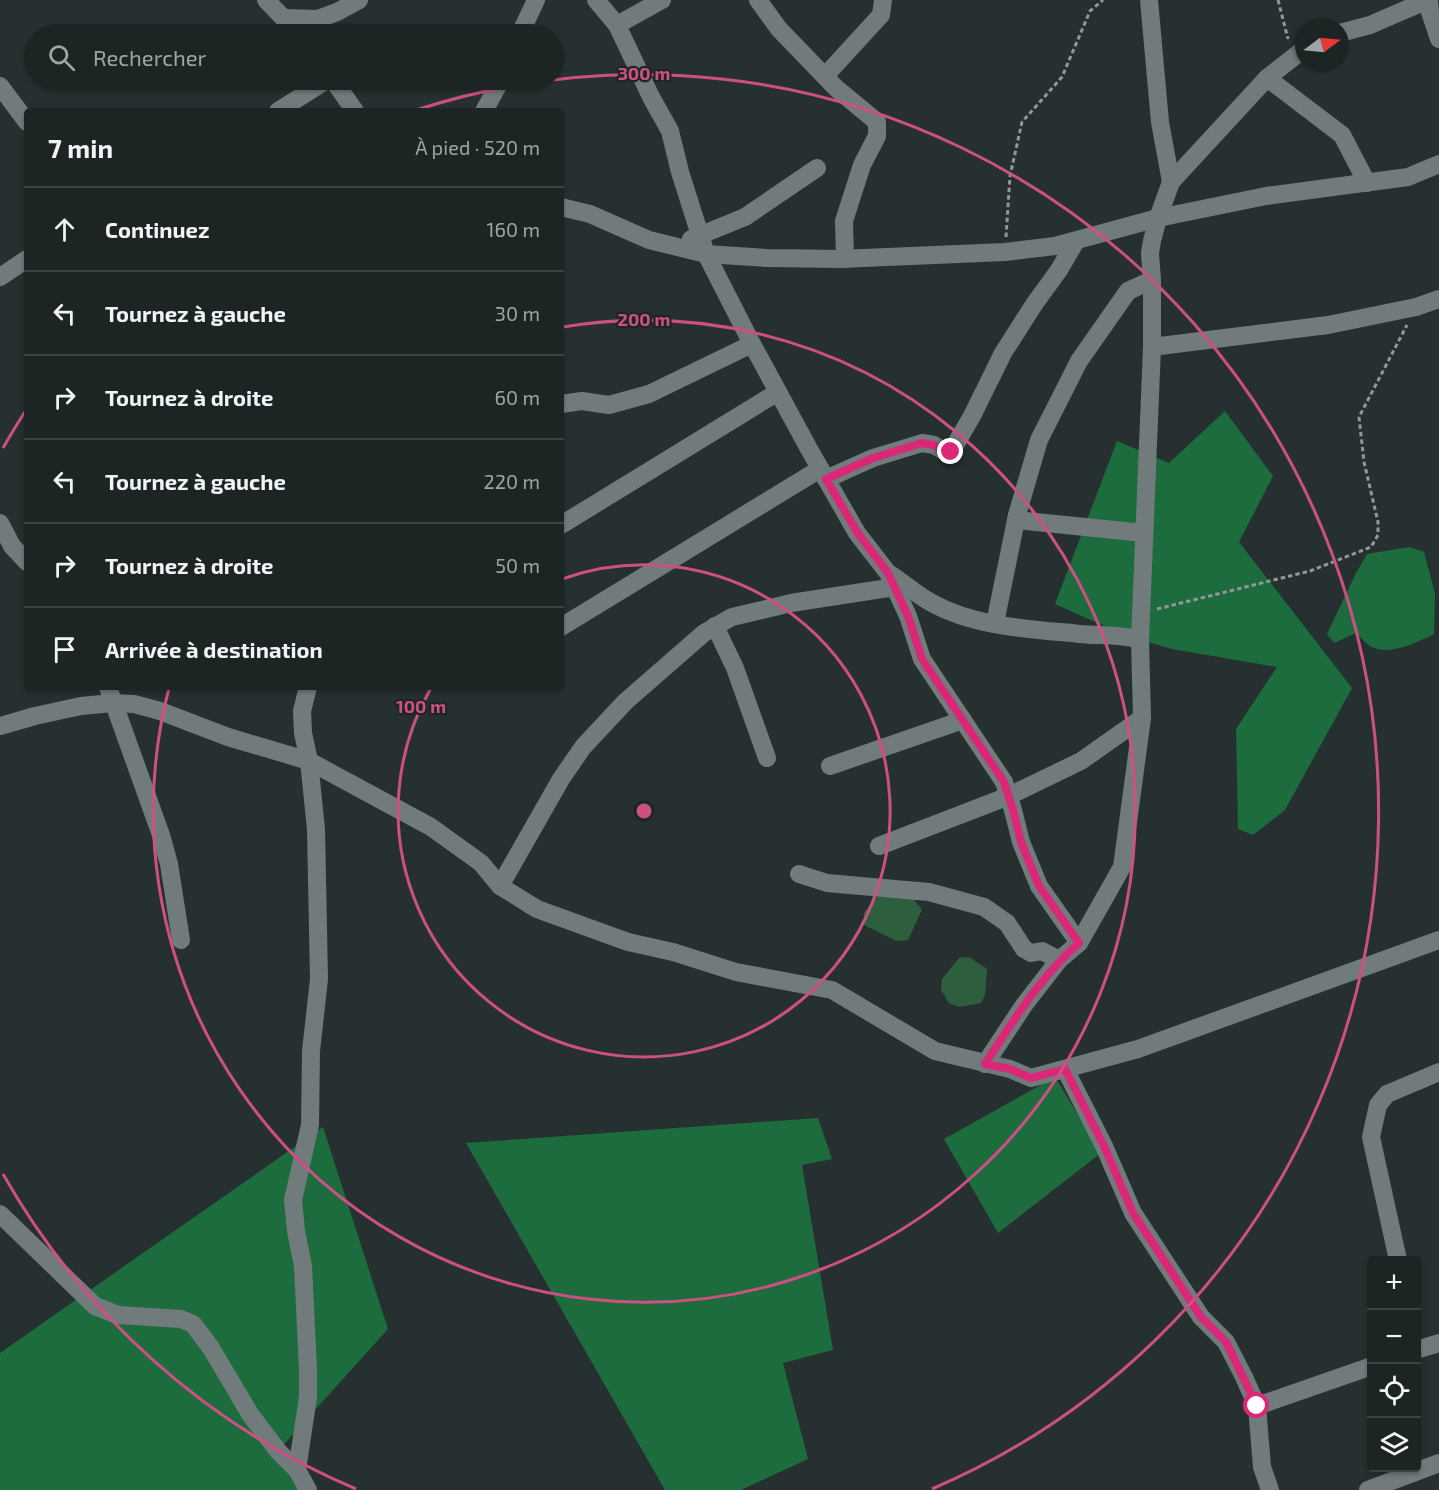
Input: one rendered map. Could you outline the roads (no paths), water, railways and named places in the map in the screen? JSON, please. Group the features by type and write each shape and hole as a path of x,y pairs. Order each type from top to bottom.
{"street":[{"path":"266,0 289,24"},
{"path":"283,18 318,19 337,12 358,0"},
{"path":"525,24 536,0"},
{"path":"596,0 617,26 670,131 706,254 752,344 857,532 892,580 908,616 922,659 1004,782 1021,842 1039,886 1079,943"},
{"path":"617,26 662,0"},
{"path":"758,0 779,29 825,76 876,122 877,136 862,165 844,221 845,259"},
{"path":"825,76 881,15 883,0"},
{"path":"1149,0 1160,122 1171,182"},
{"path":"1349,31 1370,25 1428,0 1439,39"},
{"path":"985,1064 1024,1005 1059,960 1079,943 1122,867 1142,718 1140,640 1152,347 1150,253 1158,218 1171,182 1267,78 1295,55"},
{"path":"1267,78 1342,135 1367,183"},
{"path":"0,86 24,118"},
{"path":"283,108 311,90"},
{"path":"340,90 354,108"},
{"path":"486,108 496,90"},
{"path":"564,208 590,214 649,240 706,254 767,258 845,259 1005,252 1055,246 1158,218 1266,196 1408,177 1439,165"},
{"path":"672,246 745,217 817,168"},
{"path":"564,625 823,474 922,443 951,452 972,416 1003,353 1076,241"},
{"path":"0,277 24,261"},
{"path":"995,623 1016,520 1040,440 1079,361 1128,291 1152,280"},
{"path":"1152,347 1328,325 1416,308 1439,299"},
{"path":"564,404 582,401 609,405 649,394 752,344"},
{"path":"564,523 778,392"},
{"path":"1016,520 1144,533"},
{"path":"0,523 12,546 24,559"},
{"path":"500,885 561,779 583,747 625,702 704,633 732,617 892,580 931,603 963,616 995,623 1083,635 1127,636 1140,640"},
{"path":"715,626 735,668 767,758"},
{"path":"297,1470 308,1396 308,1369 303,1266 293,1200 310,1125 311,1051 319,979 316,829 302,711 307,690"},
{"path":"110,695 161,835 170,872 181,940"},
{"path":"0,726 110,695 228,737 309,761 431,827 481,863 500,885 537,909 628,942 673,952 736,972 832,990 935,1051 1010,1069 1031,1078 1138,1049 1439,940"},
{"path":"879,846 1009,796 1081,761 1142,718"},
{"path":"830,766 963,720"},
{"path":"799,873 827,883 929,892 984,907 1007,923 1024,949 1031,953 1042,951 1059,960"},
{"path":"1065,1069 1104,1146 1133,1213 1201,1317 1226,1342 1257,1406 1262,1467 1270,1490"},
{"path":"1397,1256 1371,1137 1378,1106 1387,1094 1439,1072"},
{"path":"0,1214 95,1306 118,1315 181,1319 193,1324 211,1348 250,1414 278,1451 297,1470 308,1490"},
{"path":"1421,1346 1439,1342"},
{"path":"1257,1406 1367,1367"},
{"path":"1368,1490 1439,1463"}]}
